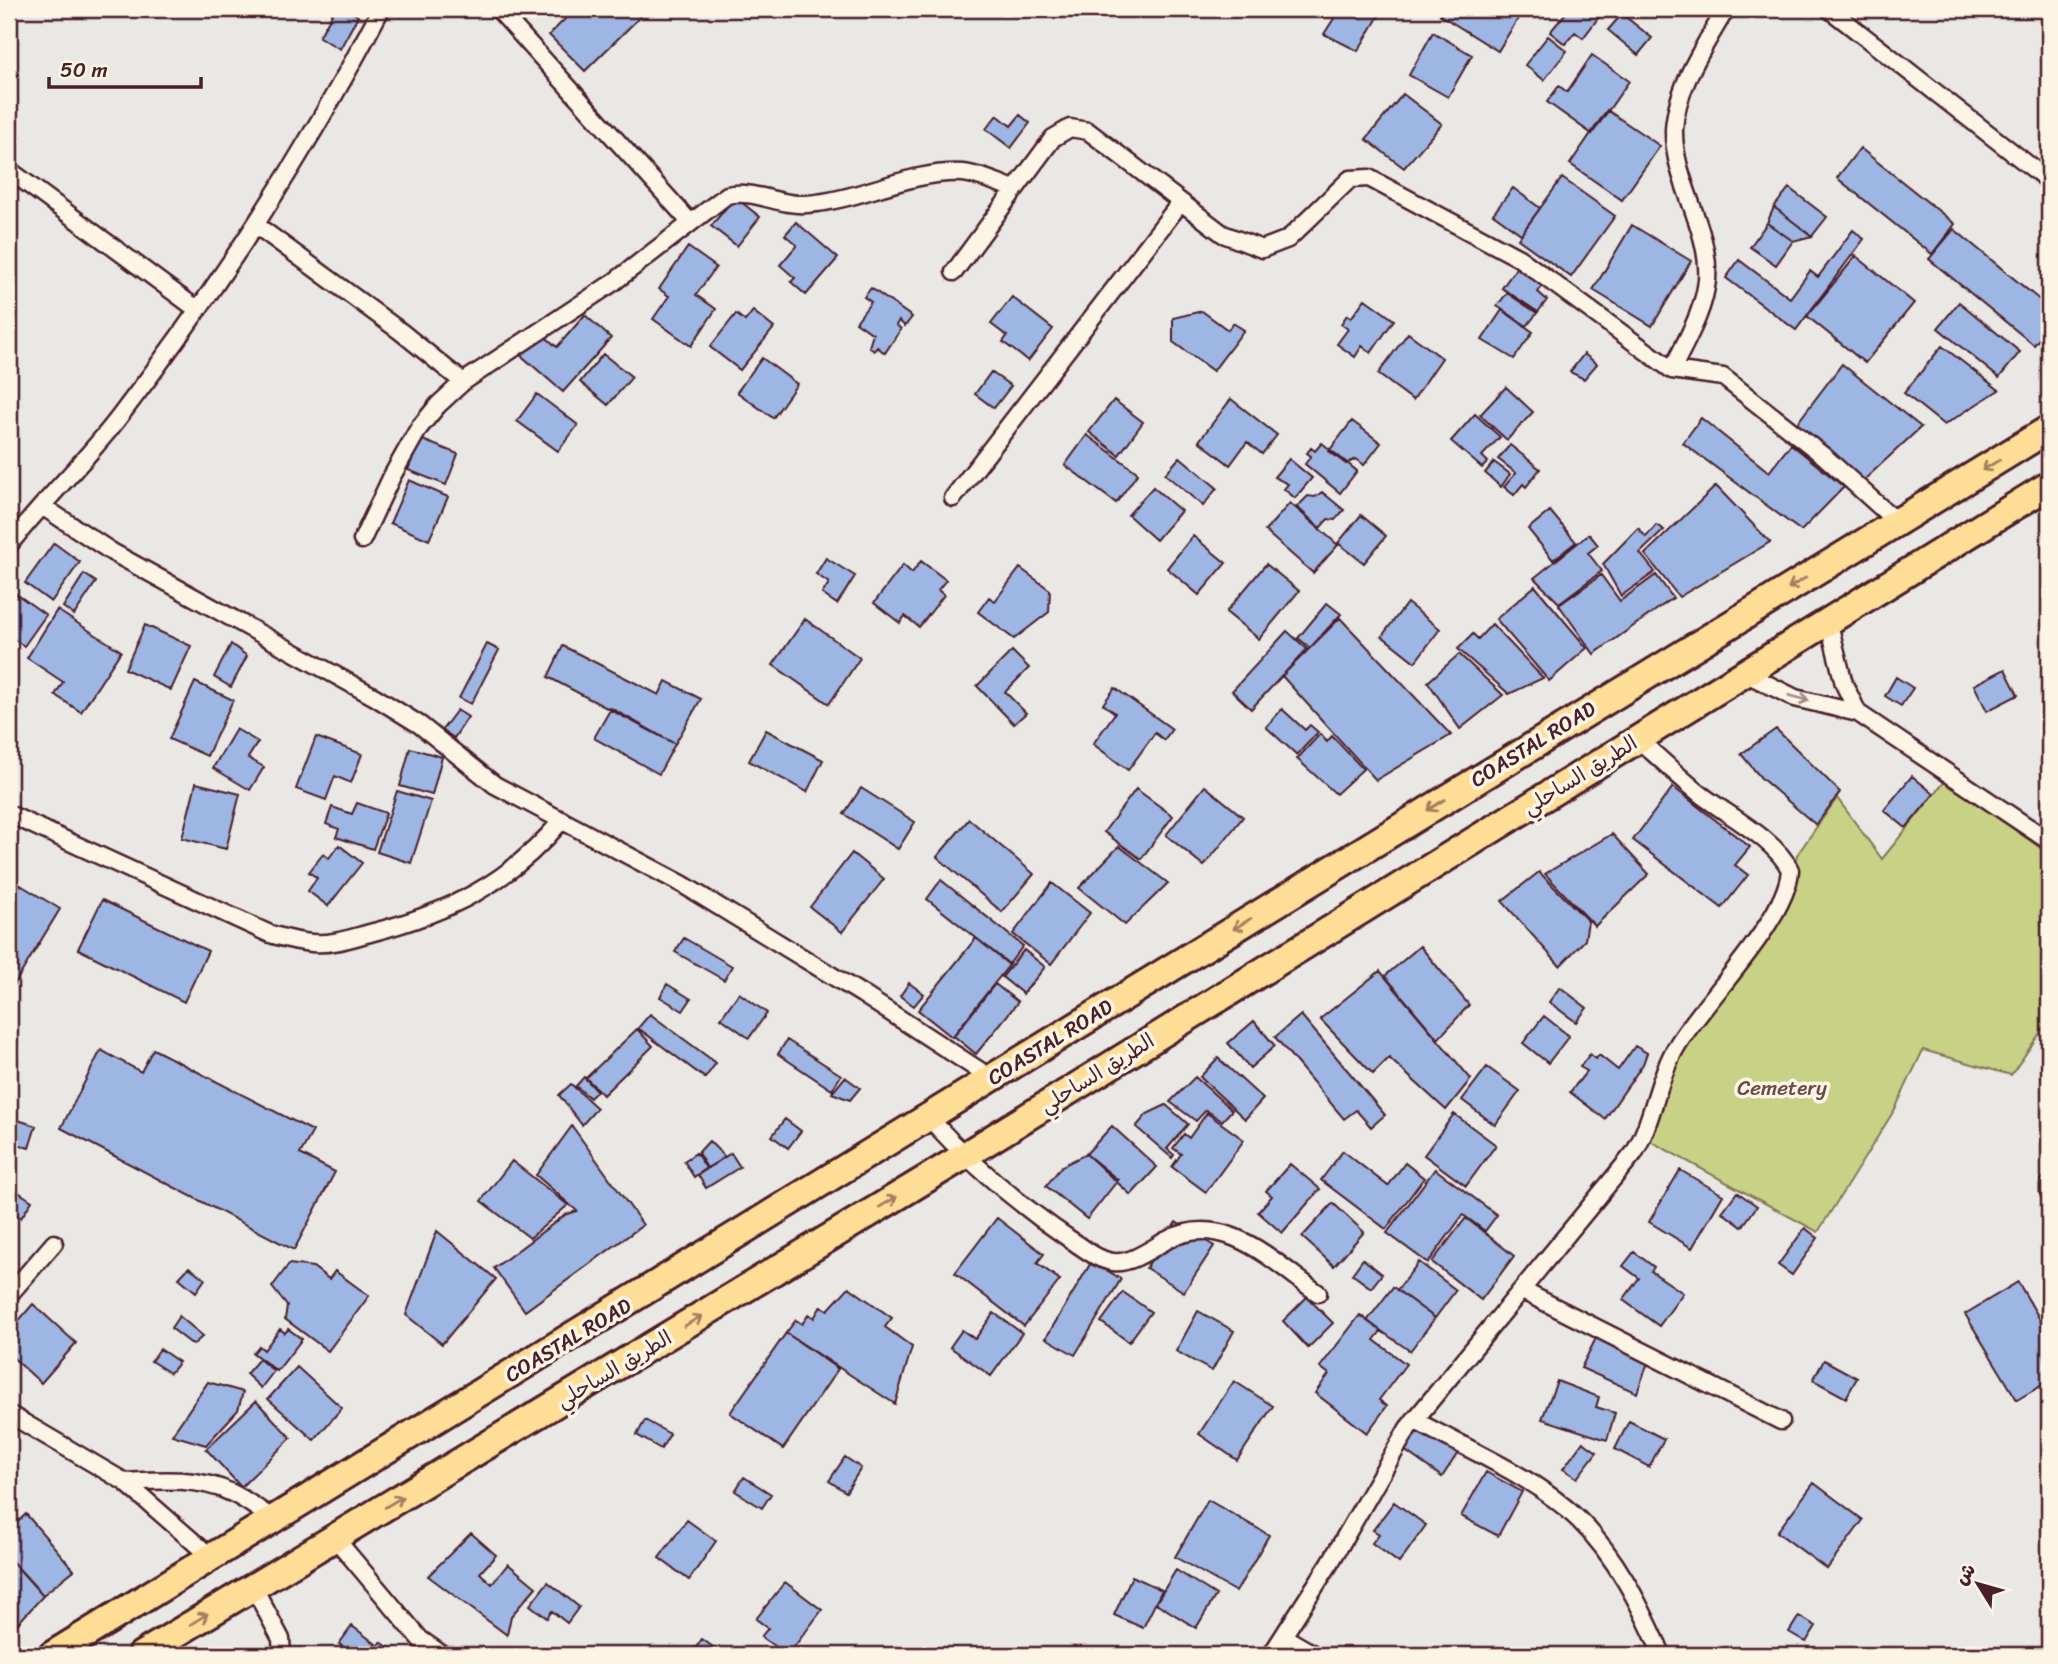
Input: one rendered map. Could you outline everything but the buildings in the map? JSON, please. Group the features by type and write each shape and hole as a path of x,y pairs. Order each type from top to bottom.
{"highway":[{"name":"COASTAL ROAD","path":"52,1655 2049,429"},
{"name":"الطريق الساحلي","path":"141,1655 964,1156 2049,485"}],"street":[{"path":"9,545 120,417 198,310 256,225 381,9"},
{"path":"498,9 690,222"},
{"path":"1672,370 1700,309 1707,280 1704,251 1679,169 1674,131 1680,98 1726,9"},
{"path":"1829,9 2049,181"},
{"path":"954,272 1014,189 1061,131 1080,128 1106,144 1223,234 1248,246 1262,249 1287,239 1350,179 1369,178 1519,258 1672,370 1723,377 1825,457 1897,522"},
{"path":"9,170 198,310"},
{"path":"362,540 419,428 438,405 463,382 614,282 717,200 735,193 789,204 815,204 923,177 953,173 977,176 1014,189"},
{"path":"953,498 1181,202"},
{"path":"256,225 400,331 463,382"},
{"path":"43,506 111,552 420,724 495,785 682,884 790,948 991,1078"},
{"path":"1828,620 1844,684 1858,713"},
{"path":"1743,672 1794,698 1858,713 2049,841"},
{"path":"1271,1655 1330,1563 1380,1473 1414,1420 1634,1153 1650,1121 1676,1048 1699,1013 1756,942 1789,877 1790,870 1782,858 1741,822 1699,793 1638,739"},
{"path":"9,814 270,933 314,944 387,929 438,913 464,901 532,853 562,820"},
{"path":"929,1118 964,1156 1031,1214 1100,1258 1121,1262 1182,1233 1208,1229 1250,1246 1318,1293"},
{"path":"2049,1185 2049,1192"},
{"path":"9,1295 54,1243"},
{"path":"1523,1291 1781,1422"},
{"path":"9,1414 125,1482 212,1558"},
{"path":"1414,1420 1536,1488 1578,1519 1596,1537 1627,1585 1661,1652"},
{"path":"125,1482 175,1481 212,1486 233,1493 274,1519"},
{"path":"335,1538 421,1639 443,1655"},
{"path":"253,1586 281,1639 282,1655"},
{"path":"1284,1637 1315,1655"}],"green space":[{"name":"Cemetery","path":"1945,781 2049,854 2049,1020 2011,1075 1923,1050 1895,1109 1818,1232 1650,1141 1669,1078 1693,1026 1766,941 1781,918 1797,855 1837,798 1882,859"}]}
